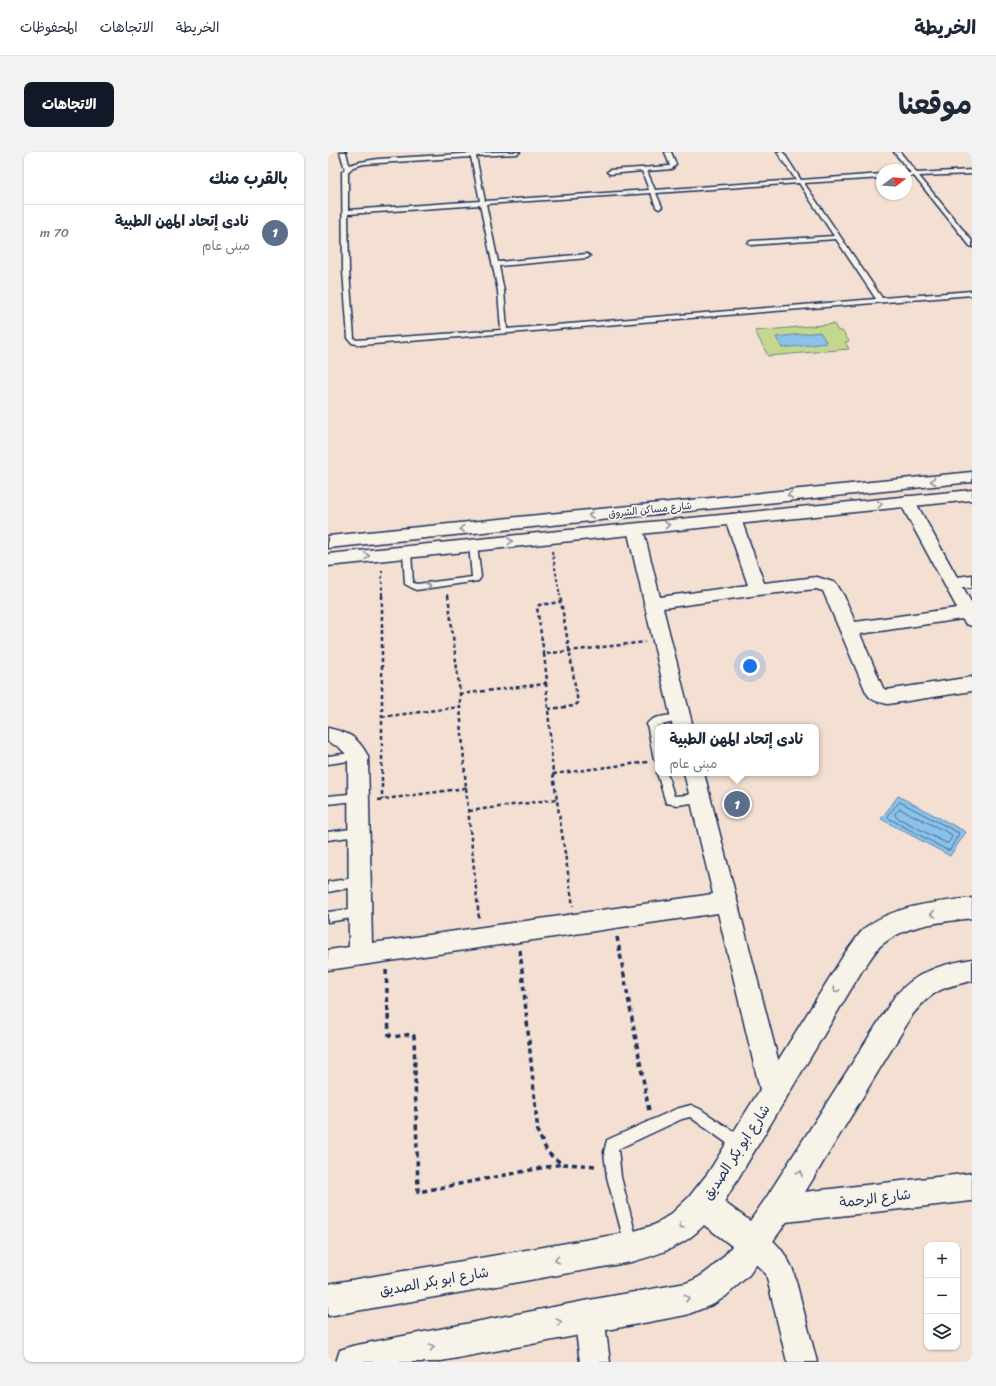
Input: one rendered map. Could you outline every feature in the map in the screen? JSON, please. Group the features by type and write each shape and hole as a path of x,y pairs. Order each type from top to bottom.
{"street":[{"name":"شارع مساكن الشروق","path":"328,542 972,477"},
{"path":"846,489 843,495 844,498 853,506"},
{"path":"809,493 821,500 822,504 819,510"},
{"name":"شارع مساكن الشروق","path":"328,560 972,495"},
{"path":"849,628 970,616 908,501"},
{"path":"733,519 758,589"},
{"path":"635,529 652,604 682,722"},
{"path":"952,583 972,580"},
{"path":"652,604 758,589 818,583 824,584 830,587 833,591 875,692 881,696 888,697 972,684"},
{"path":"328,735 342,738 352,746 358,756 361,955"},
{"path":"695,776 774,1094"},
{"path":"328,960 726,902"},
{"name":"شارع ابو بكر الصديق","path":"328,1300 631,1247 664,1237 682,1226 719,1184 854,961 875,936 894,924 917,917 971,911"},
{"path":"352,1362 589,1316 686,1299 703,1293 728,1274 777,1209 904,1005 923,985 934,979 972,970"},
{"name":"شارع الرحمة","path":"777,1209 972,1187"},
{"path":"702,1205 753,1242 774,1261 779,1270 802,1362"},
{"path":"589,1316 595,1362"}],"lane":[{"path":"343,152 347,168 345,172 346,271 351,338 354,342 361,343 504,332 972,293"},
{"path":"347,168 356,164 378,161 517,152"},
{"path":"610,172 672,167 674,164 668,152"},
{"path":"780,152 881,301"},
{"path":"897,152 972,245"},
{"path":"473,155 502,292 504,332"},
{"path":"644,170 654,190 659,207"},
{"path":"912,174 972,172"},
{"path":"346,212 654,190 876,176"},
{"path":"751,243 838,237"},
{"path":"496,264 587,256"},
{"path":"407,552 410,586 416,587 447,584 476,578 473,545"},
{"path":"654,759 652,724 658,721 682,722"},
{"path":"328,760 358,756"},
{"path":"663,776 670,800 678,801 700,798"},
{"path":"328,800 359,799"},
{"path":"328,836 360,832"},
{"path":"328,887 360,882"},
{"path":"328,918 360,913"},
{"path":"631,1247 612,1167 609,1150 612,1145 681,1113 691,1111 742,1145"}],"path":[{"path":"548,709 574,706 578,704 549,537"},
{"path":"382,554 382,800"},
{"path":"447,584 460,694 466,788 480,938"},
{"path":"561,602 540,605 537,607 547,681 556,799 576,924"},
{"path":"544,654 662,640"},
{"path":"460,694 546,683"},
{"path":"382,716 460,707"},
{"path":"553,774 654,759"},
{"path":"359,799 382,800 466,788"},
{"path":"469,812 556,799"},
{"path":"613,919 652,1126"},
{"path":"519,932 538,1133 548,1153 562,1164"},
{"path":"385,952 389,1035 393,1037 412,1034 414,1036 418,1192 562,1164 612,1167"}],"green space":[{"path":"834,324 838,331 842,331 849,341 845,342 849,349 768,356 755,331"}],"water":[{"path":"820,332 827,343 782,348 776,337"},
{"path":"898,796 966,832 950,856 881,819"}],"place":[{"name":"نادى إتحاد المهن الطبية","path":"737,804"}]}
